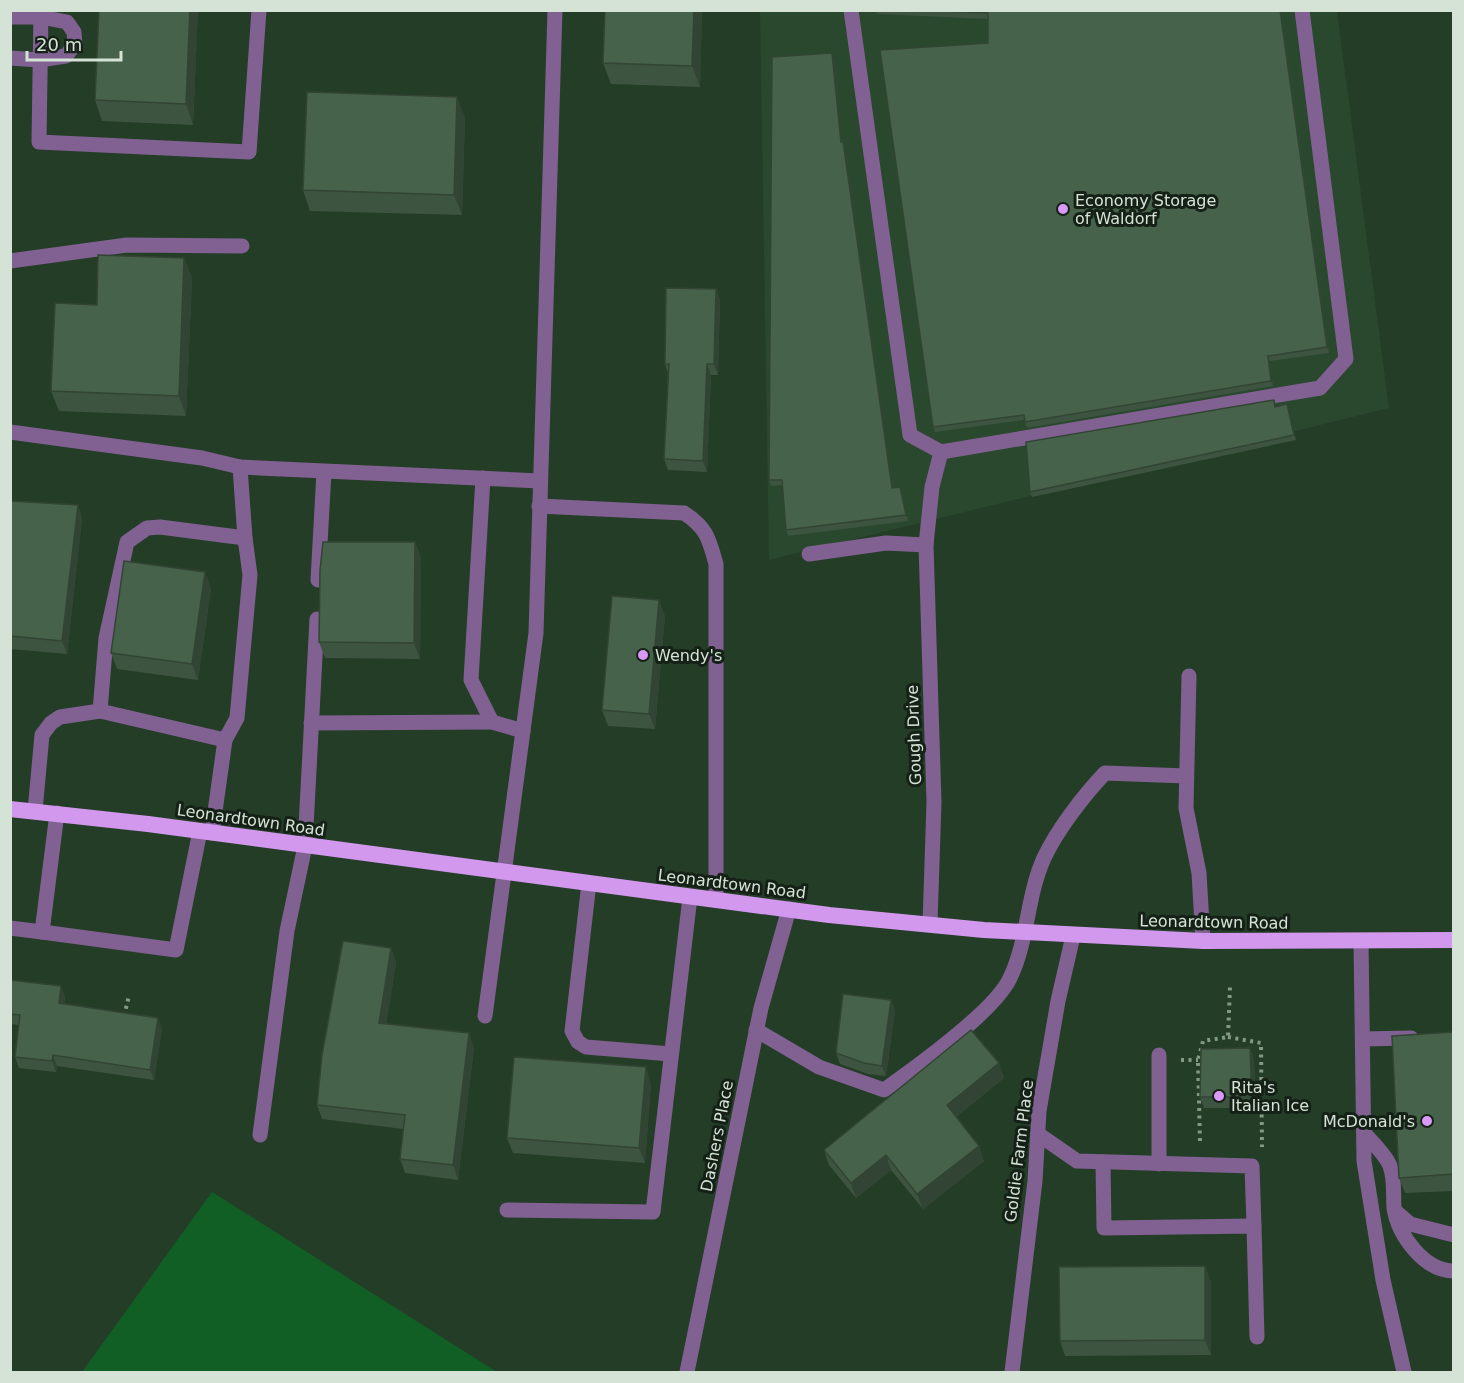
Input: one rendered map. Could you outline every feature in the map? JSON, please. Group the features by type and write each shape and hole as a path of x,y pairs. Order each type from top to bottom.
{"highway":[{"name":"Leonardtown Road","path":"10,809 206,832 690,897 1024,933 1203,941 1454,940"}],"street":[{"path":"41,14 39,142 249,152 259,10"},
{"path":"485,1016 506,873 536,633 555,10"},
{"path":"851,10 910,435 941,452 1320,388 1346,359 1302,10"},
{"path":"10,17 41,14 67,22 74,32 75,44 66,56 39,60 10,58"},
{"path":"10,261 127,245 242,246"},
{"path":"10,432 202,458 240,467 540,481"},
{"name":"Gough Drive","path":"930,924 934,802 926,545 932,487 941,452"},
{"path":"10,928 176,950 206,832 225,740 237,718 250,575 240,467"},
{"path":"318,580 324,472"},
{"path":"483,478 471,680 492,722"},
{"path":"539,506 684,513 701,524 710,540 716,564 716,900"},
{"path":"100,711 106,638 127,542 137,533 153,528 245,538"},
{"path":"809,554 886,543 926,545"},
{"path":"260,1135 287,931 305,846 317,619"},
{"path":"1189,676 1186,808 1199,873 1203,941"},
{"path":"34,811 42,735 51,723 60,717 100,711 225,740"},
{"path":"311,723 492,722 523,731"},
{"path":"756,1030 819,1067 884,1090 924,1062 983,1010 1010,979 1044,859 1088,791 1106,773 1186,776"},
{"path":"42,932 57,813"},
{"path":"590,884 572,1031 578,1042 586,1047 671,1054"},
{"path":"507,1210 653,1212 690,897"},
{"name":"Dashers Place","path":"687,1372 756,1030 789,909"},
{"name":"Goldie Farm Place","path":"1012,1372 1038,1134 1058,1001 1073,936"},
{"path":"1360,941 1364,1161 1383,1280 1404,1372"},
{"path":"1363,1039 1431,1038"},
{"path":"1159,1055 1159,1164"},
{"path":"1364,1133 1390,1166 1395,1211 1401,1230 1426,1261 1436,1268 1454,1271"},
{"path":"1038,1134 1077,1161 1252,1166 1257,1336"},
{"path":"1103,1162 1104,1228 1254,1226"},
{"path":"1395,1211 1410,1224 1454,1236"}],"path":[{"path":"1228,1037 1230,987"},
{"path":"122,1023 129,996"},
{"path":"1200,1164 1198,1060 1203,1041 1228,1037 1261,1043 1264,1143 1252,1166"}],"shaded area":[{"name":"Economy Storage of Waldorf","path":"760,11 1337,11 1389,408 769,560"}],"green space":[{"path":"212,1192 497,1372 82,1372"}],"building":[{"path":"99,10 190,10 186,104 95,100"},
{"path":"605,10 694,10 692,66 603,63"},
{"path":"925,10 1280,10 1327,347 1268,356 1271,381 1025,422 1024,415 933,427 880,50 988,43 988,13"},
{"path":"832,53 841,142 843,141 892,488 900,487 906,515 786,530 782,480 769,480 772,57"},
{"path":"307,92 457,97 454,195 303,190"},
{"path":"98,255 184,258 179,396 51,391 55,303 97,305"},
{"path":"666,288 716,289 714,364 707,364 703,461 664,459 669,364 665,364"},
{"path":"1274,400 1275,407 1287,404 1294,435 1030,492 1026,442"},
{"path":"10,501 78,505 62,641 10,636"},
{"path":"323,542 415,542 414,643 319,642 320,570"},
{"path":"124,561 205,572 192,664 111,653"},
{"path":"612,596 659,600 649,714 602,710"},
{"path":"343,941 391,948 379,1023 469,1033 453,1165 400,1159 405,1115 317,1105 322,1055"},
{"path":"10,980 61,986 59,1003 158,1018 150,1070 53,1055 52,1061 15,1057 20,1015 10,1014"},
{"path":"843,994 891,1000 882,1066 864,1063 836,1053"},
{"path":"971,1030 999,1063 947,1105 979,1146 917,1194 886,1155 851,1183 824,1150"},
{"name":"McDonald's","path":"1454,1032 1454,1174 1399,1178 1392,1036"},
{"path":"1250,1048 1252,1097 1200,1097 1201,1049"},
{"path":"514,1057 646,1067 639,1148 507,1138"},
{"path":"1205,1266 1205,1340 1060,1341 1059,1267"}],"place":[{"name":"Economy Storage of Waldorf","path":"1063,209"},
{"name":"Wendy's","path":"643,655"},
{"name":"Rita's Italian Ice","path":"1219,1096"},
{"name":"McDonald's","path":"1427,1121"}]}
